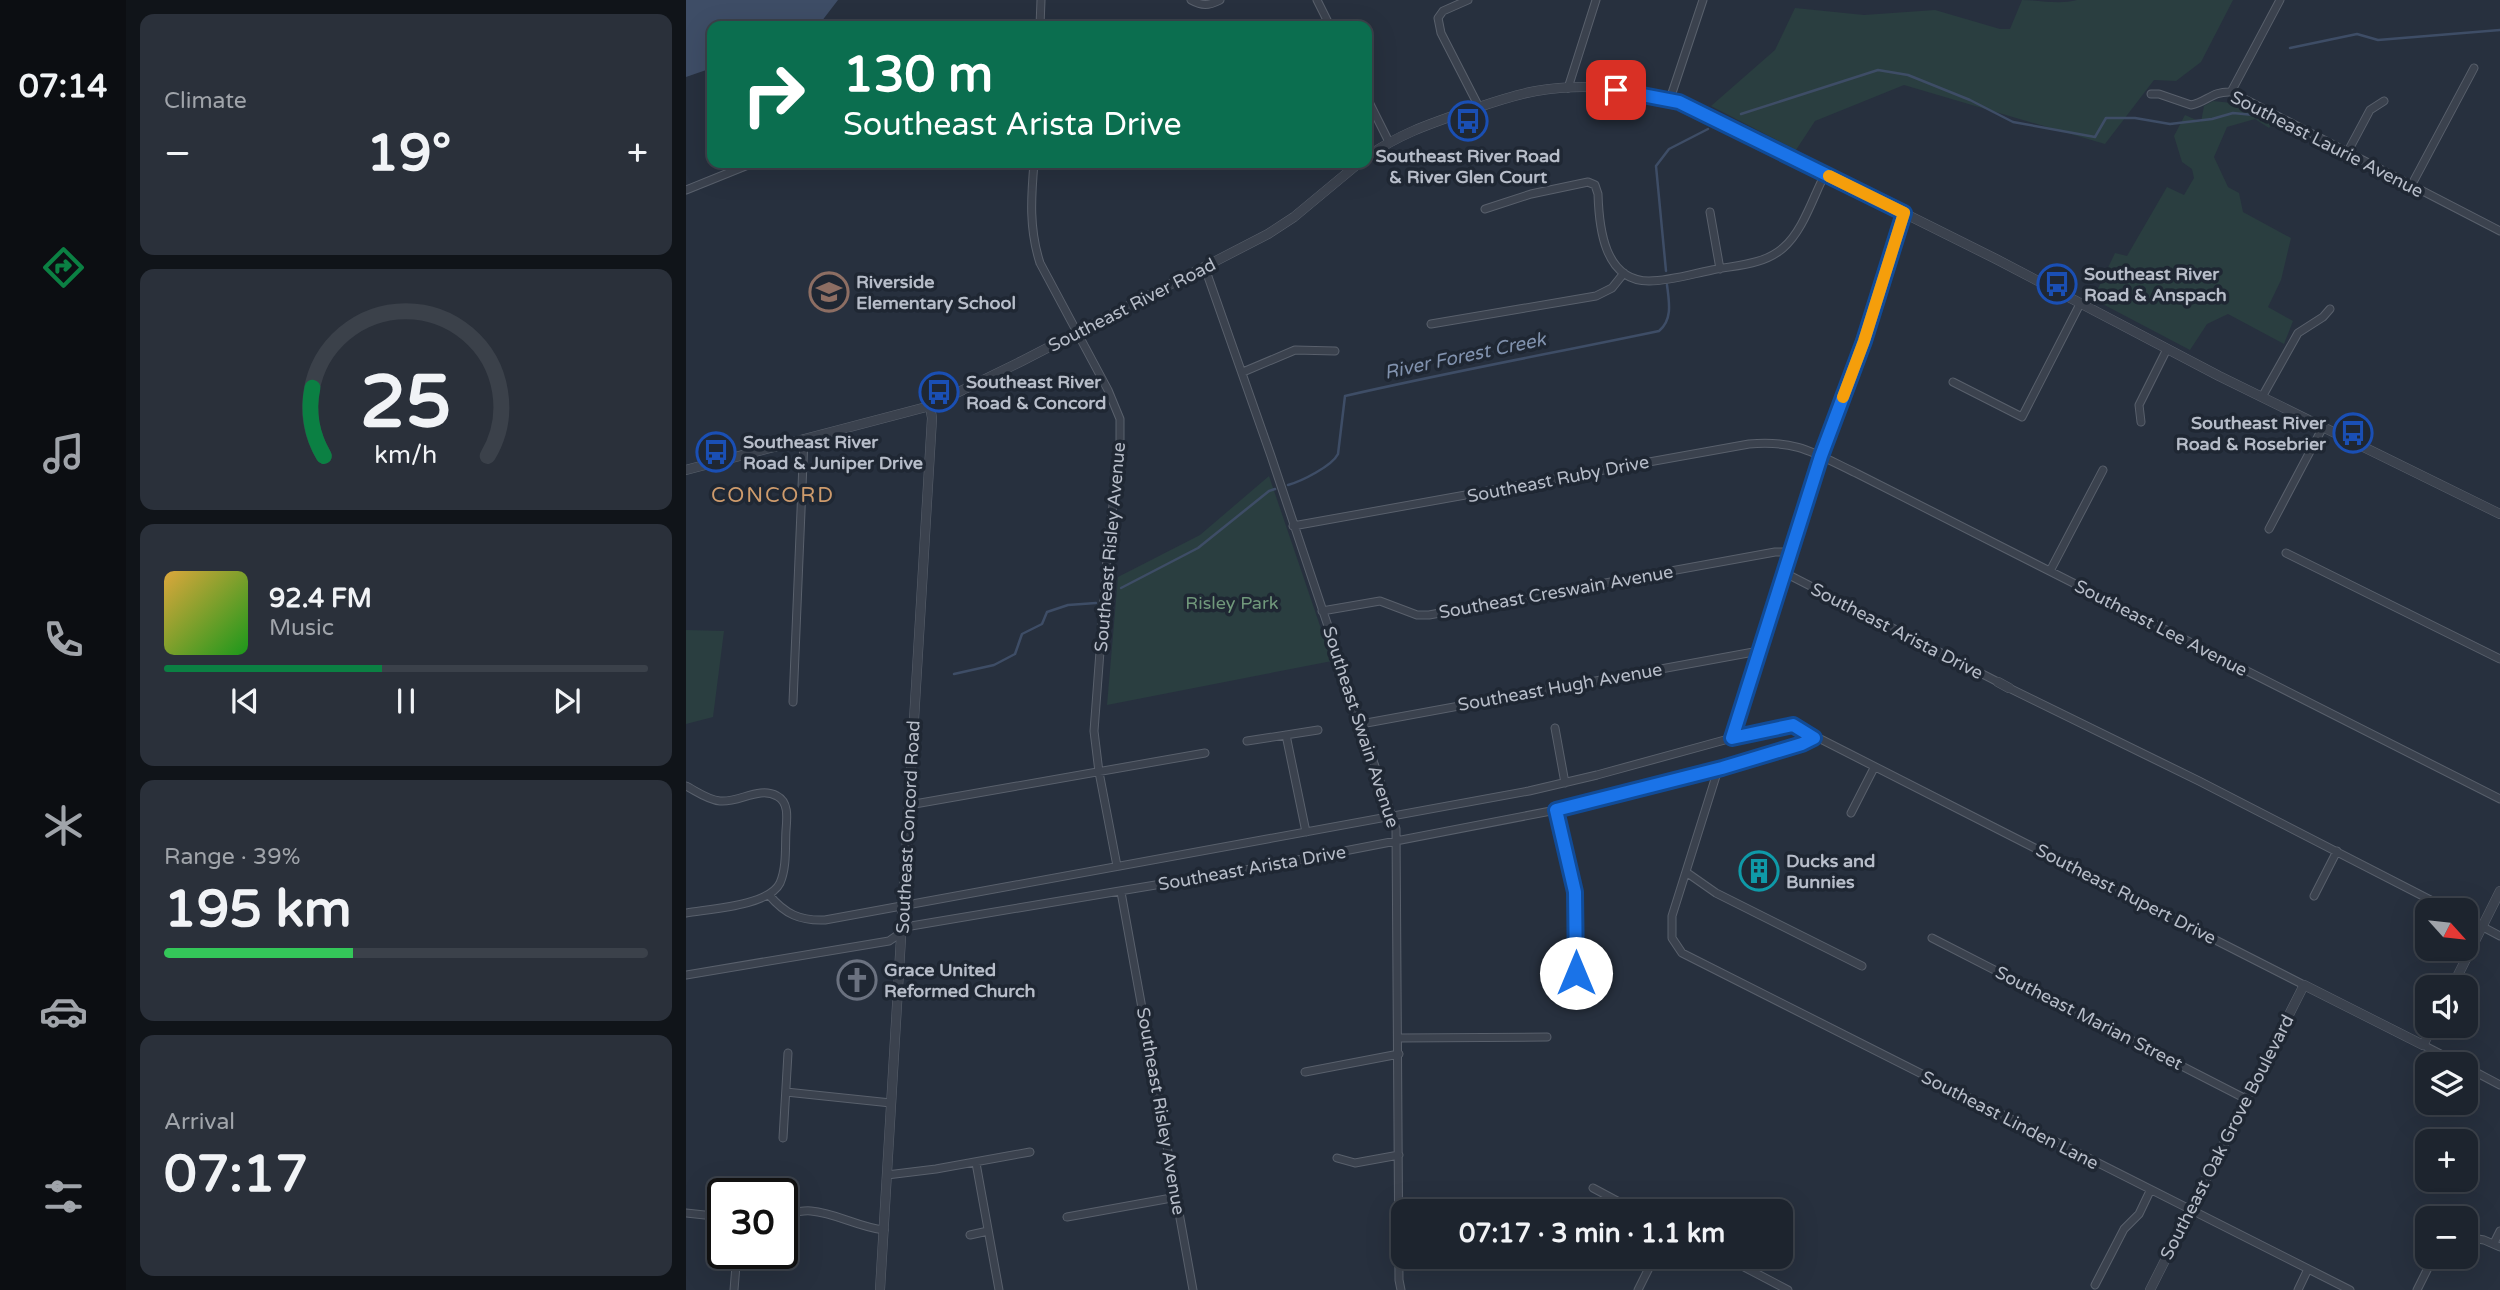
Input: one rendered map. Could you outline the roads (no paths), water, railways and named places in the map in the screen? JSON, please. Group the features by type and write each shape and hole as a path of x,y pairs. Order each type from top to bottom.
{"street":[{"path":"1040,21 1041,0"},
{"path":"1191,0 1201,5 1210,5 1220,0"},
{"path":"1317,0 1328,21"},
{"path":"1468,0 1443,12 1438,18 1441,33 1479,107"},
{"path":"1569,88 1596,0"},
{"path":"1670,99 1703,0"},
{"path":"2231,92 2280,0"},
{"path":"2411,186 2474,68"},
{"path":"1372,153 1427,124 1534,91 1569,88 1616,90 1670,99 1904,213 2262,397 2500,514"},
{"name":"Southeast Laurie Avenue","path":"2151,94 2159,94 2191,105 2221,91 2231,92 2500,231"},
{"path":"2347,153 2370,110 2384,101"},
{"path":"1372,108 1389,142"},
{"path":"686,190 741,168"},
{"name":"Southeast Risley Avenue","path":"1034,168 1030,209 1040,263 1108,390 1120,419 1094,731 1117,866"},
{"name":"Southeast River Road","path":"686,470 930,406 1205,268 1282,225 1353,168"},
{"path":"1485,209 1578,183 1588,182 1595,185 1606,248 1612,262 1636,279 1651,281 1760,261 1783,248 1796,232 1825,174"},
{"path":"1710,212 1720,269"},
{"path":"1732,738 1821,456 1864,341 1904,213"},
{"name":"Southeast Swain Avenue","path":"1205,268 1394,816 1397,841 1400,1199"},
{"path":"1431,324 1596,296 1612,288 1624,273"},
{"path":"1953,382 2022,417 2080,304"},
{"path":"2262,397 2298,333 2323,317 2330,309"},
{"path":"2141,422 2138,405 2167,349"},
{"path":"1242,372 1295,351 1335,351"},
{"name":"Southeast Concord Road","path":"880,1290 932,432 930,406"},
{"path":"2269,529 2323,427"},
{"path":"793,702 804,439"},
{"name":"Southeast Ruby Drive","path":"1293,526 1749,444 1794,444 1821,456"},
{"name":"Southeast Lee Avenue","path":"1821,456 2500,799"},
{"path":"2050,571 2103,470"},
{"name":"Southeast Creswain Avenue","path":"1322,611 1380,601 1417,615 1429,615 1775,552 1791,552"},
{"path":"2286,553 2500,659"},
{"name":"Southeast Arista Drive","path":"1785,573 2009,688"},
{"name":"Southeast Hugh Avenue","path":"1361,724 1759,651"},
{"path":"2009,688 2427,898"},
{"name":"Southeast Arista Drive","path":"769,895 789,914 815,920 1565,783 1732,738 1793,725"},
{"name":"Southeast Rupert Drive","path":"1793,725 2437,1052"},
{"path":"1555,728 1565,783"},
{"path":"1247,741 1318,730"},
{"path":"1286,736 1306,832"},
{"name":"Southeast Arista Drive","path":"686,975 889,941 911,926 1121,891 1556,810 1714,769 1802,744 1814,738"},
{"path":"909,805 1205,753"},
{"path":"1851,813 1874,768"},
{"path":"1714,769 1716,776 1685,872 1716,893 1862,966"},
{"path":"686,786 720,801 761,793 774,794 782,799 786,806 787,820 783,872 778,887 769,895 756,900 686,913"},
{"path":"1556,810 1575,892 1576,973"},
{"path":"2314,896 2337,851"},
{"name":"Southeast Linden Lane","path":"1685,872 1670,931 1674,944 1682,953 2350,1290"},
{"name":"Southeast Risley Avenue","path":"1121,891 1193,1290"},
{"path":"2458,975 2500,891"},
{"path":"2478,925 2500,936"},
{"name":"Southeast Marian Street","path":"1932,938 2246,1099"},
{"name":"Southeast Oak Grove Boulevard","path":"2150,1290 2304,985"},
{"path":"1399,1038 1547,1037"},
{"path":"2423,1045 2427,1038"},
{"path":"783,1138 788,1053"},
{"path":"1305,1072 1399,1054"},
{"path":"2478,1073 2500,1085"},
{"path":"786,1092 891,1103"},
{"path":"887,1175 976,1163 1030,1152"},
{"path":"1337,1158 1355,1163 1399,1155"},
{"path":"976,1163 999,1290"},
{"path":"1593,1188 1614,1199"},
{"path":"2095,1285 2124,1229 2138,1214 2150,1191"},
{"path":"1067,1217 1177,1197"},
{"path":"798,1213 810,1211 830,1215 860,1226 884,1230"},
{"path":"686,1213 707,1215"},
{"path":"971,1234 988,1231"},
{"path":"2478,1240 2497,1245 2500,1231"},
{"path":"733,1290 735,1269"},
{"name":"Southeast Swain Avenue","path":"1399,1269 1401,1290"},
{"path":"1639,1290 1649,1269"},
{"path":"1748,1269 1788,1290"},
{"path":"2298,1290 2308,1269"},
{"path":"2417,1290 2428,1269"}],"water":[{"path":"686,0 838,0 822,21 707,21 707,70 686,77"}],"waterway":[{"name":"River Forest Creek","path":"2290,48 2357,34 2378,40 2500,30"},
{"name":"River Forest Creek","path":"1741,114 1878,70 1908,75 1970,100 2013,122 2095,137 2106,118 2135,118 2170,124 2212,119 2233,113 2254,115"},
{"name":"River Forest Creek","path":"1666,271 1656,166 1669,149 1708,129"},
{"name":"River Forest Creek","path":"1288,485 1308,477 1335,459 1338,454 1345,396 1659,331 1668,316 1667,285"},
{"name":"River Forest Creek","path":"1121,588 1198,548 1275,489"},
{"name":"River Forest Creek","path":"954,674 994,665 1015,654 1022,634 1042,624 1047,612 1068,605 1096,603"}],"place":[{"name":"Southeast River Road & River Glen Court","path":"1468,121"},
{"name":"Southeast River Road & Anspach","path":"2057,284"},
{"name":"Riverside Elementary School","path":"829,292"},
{"name":"Southeast River Road & Concord","path":"939,392"},
{"name":"Southeast River Road & Rosebrier","path":"2353,433"},
{"name":"Southeast River Road & Juniper Drive","path":"716,452"},
{"name":"Ducks and Bunnies","path":"1759,871"},
{"name":"Grace United Reformed Church","path":"857,980"}],"district":[{"name":"CONCORD","path":"773,495"}],"park label":[{"name":"Risley Park","path":"1232,603"}]}
